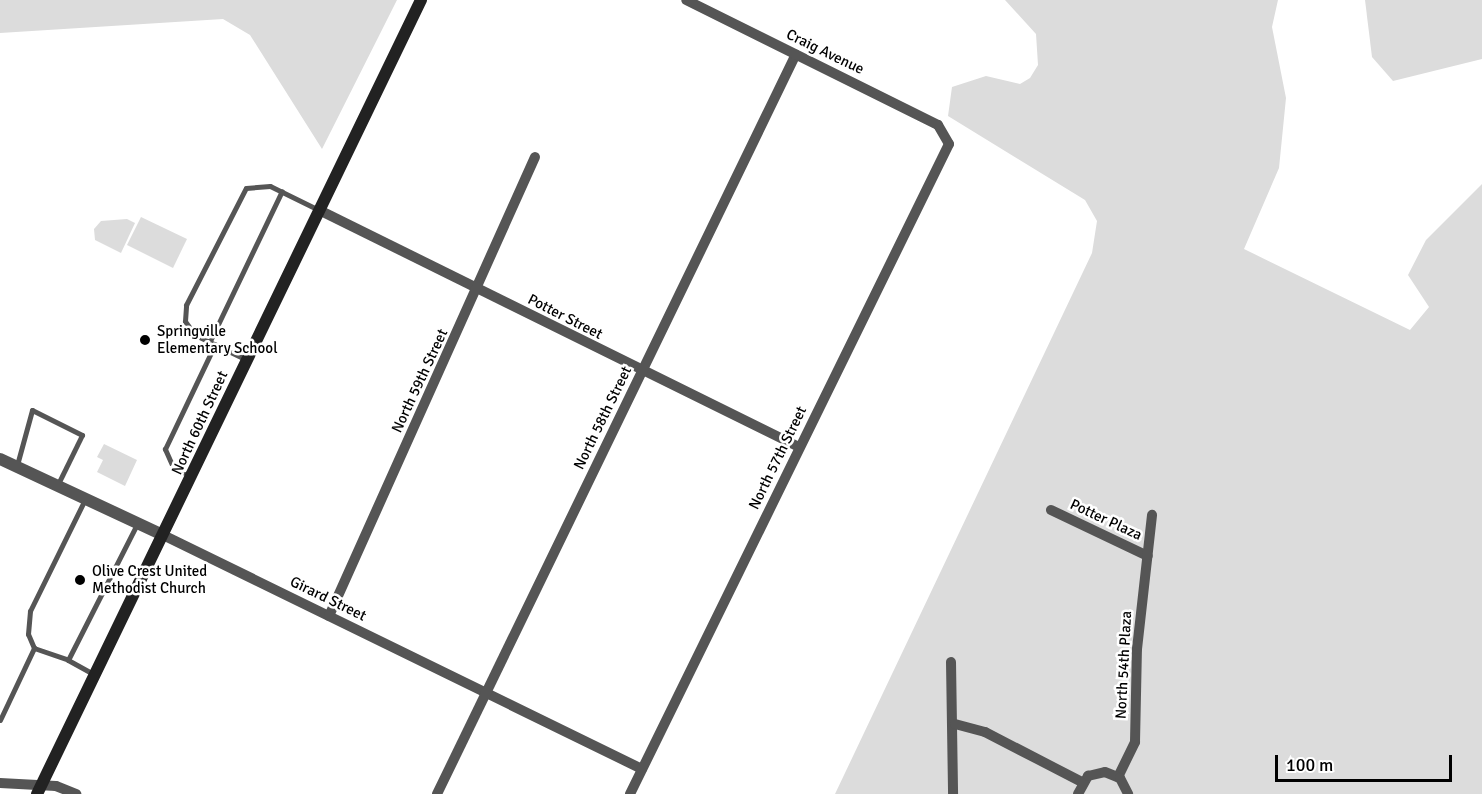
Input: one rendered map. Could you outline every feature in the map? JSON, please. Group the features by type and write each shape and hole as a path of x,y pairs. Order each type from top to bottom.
{"main road":[{"name":"North 60th Street","path":"39,789 421,0"}],"street":[{"name":"Craig Avenue","path":"686,0 938,125 947,135"},
{"name":"North 58th Street","path":"436,794 796,54"},
{"name":"North 57th Street","path":"630,794 799,447 947,151 947,135"},
{"name":"North 59th Street","path":"329,616 478,290 535,157"},
{"name":"Potter Street","path":"319,210 799,447"},
{"name":"Girard Street","path":"0,459 163,535 642,769"},
{"name":"Potter Plaza","path":"1051,510 1148,556"},
{"name":"North 54th Plaza","path":"1118,777 1135,742 1137,649 1152,515"},
{"path":"951,662 955,724 953,794"},
{"path":"955,724 985,732 1082,783"},
{"path":"1078,794 1082,783 1096,773 1118,777 1128,794"},
{"path":"0,783 76,794"}],"lane":[{"path":"247,360 188,328 186,305 240,194 253,184 282,191 319,210"},
{"path":"192,476 173,467 165,449 282,191"},
{"path":"17,467 32,410 82,435 57,486"},
{"path":"85,499 30,611 28,634 34,648 68,660 95,675"},
{"path":"68,660 138,523"},
{"path":"0,720 34,648"}],"shaded area":[{"path":"0,0 397,0 322,149 250,35 223,19 0,33"},
{"path":"1005,0 1278,0 1272,27 1286,98 1279,168 1244,249 1410,330 1429,307 1408,275 1426,240 1482,184 1482,794 835,794 1092,253 1097,221 1085,200 948,116 952,87 986,76 1020,84 1030,78 1038,65 1036,34"},
{"path":"1365,0 1482,0 1482,59 1393,81 1372,57"},
{"path":"141,217 187,239 173,268 127,245"},
{"path":"127,219 135,223 121,253 95,240 94,229 101,221"},
{"path":"104,444 137,460 125,486 97,472 103,460 97,457"}],"place":[{"name":"Springville Elementary School","path":"145,340"},
{"name":"Olive Crest United Methodist Church","path":"80,580"}]}
